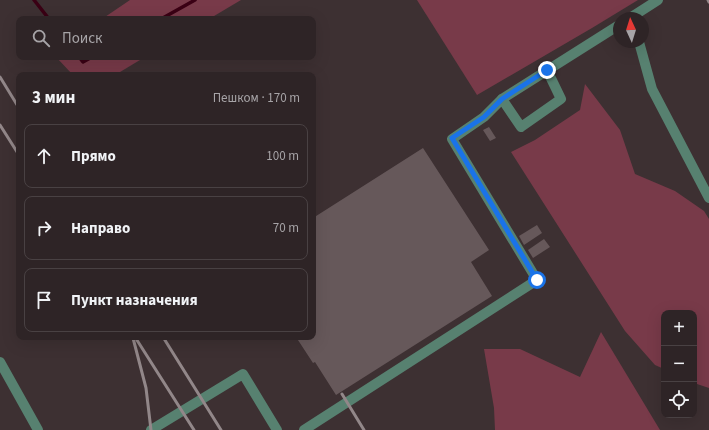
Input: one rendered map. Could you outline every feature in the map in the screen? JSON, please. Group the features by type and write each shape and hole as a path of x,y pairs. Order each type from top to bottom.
{"lane":[{"path":"640,12 658,0"},
{"path":"645,12 648,7"},
{"path":"304,430 537,280 452,138 484,117 502,99 613,29"},
{"path":"641,48 652,89 709,198"},
{"path":"502,99 521,127 561,99 547,70"},
{"path":"0,362 38,430"},
{"path":"151,430 243,374 277,430"}],"shaded area":[{"path":"130,0 241,0 214,16 106,16"},
{"path":"417,0 638,0 618,12 613,12 613,15 477,95"},
{"path":"59,60 140,60 120,72 70,72"},
{"path":"585,84 620,130 635,174 675,191 704,211 709,219 709,388 697,384 697,310 661,310 661,368 655,365 625,331 511,152 535,140 580,110"},
{"path":"601,332 660,430 495,430 494,408 484,349 520,349 580,377"}],"building":[{"path":"489,127 496,138 490,141 483,130"},
{"path":"423,148 489,250 471,262 492,296 336,395 315,362 313,363 298,340 316,340 316,216"},
{"path":"537,225 542,233 524,245 519,236"},
{"path":"544,239 550,247 533,258 528,250"}],"waterway":[{"path":"34,0 47,16"},
{"path":"166,16 195,0"},
{"path":"81,60 83,62 87,60"}],"railway":[{"path":"0,77 16,103"},
{"path":"0,125 16,150"},
{"path":"134,340 146,388 151,430"},
{"path":"137,340 194,430"},
{"path":"165,340 221,430"},
{"path":"342,394 364,430"}],"route":[{"path":"537,280 452,138 484,117 502,99 547,70"}]}
